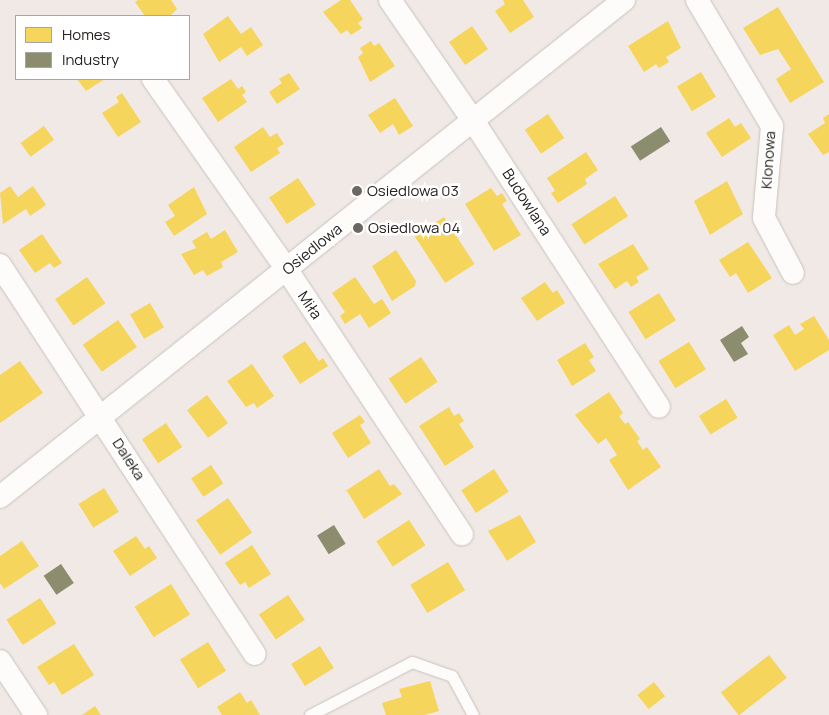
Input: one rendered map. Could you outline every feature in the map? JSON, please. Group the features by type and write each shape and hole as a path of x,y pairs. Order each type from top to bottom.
{"street":[{"name":"Budowlana","path":"390,0 472,119 659,407"},
{"name":"Osiedlowa","path":"0,497 287,270 472,119 624,0"},
{"name":"Klonowa","path":"697,0 772,126 764,218 793,273"},
{"name":"Miła","path":"154,80 287,270 462,534"},
{"name":"Daleka","path":"0,265 102,417 255,654"},
{"path":"0,662 36,715"}],"lane":[{"path":"310,715 412,662 452,676 473,715"}],"building: Homes":[{"path":"138,0 171,0 177,9 171,15 144,15 135,2"},
{"path":"341,0 350,0 363,19 358,23 362,28 351,35 347,30 341,34 323,12"},
{"path":"503,0 523,0 534,17 510,33 495,11 505,4"},
{"path":"778,7 824,82 790,103 776,79 791,69 778,49 760,55 743,28"},
{"path":"228,16 241,34 251,27 263,45 247,56 241,47 219,62 203,34"},
{"path":"668,21 681,48 666,57 669,62 659,68 656,64 644,72 628,46"},
{"path":"472,26 488,49 465,65 449,42"},
{"path":"371,41 374,46 379,43 395,66 370,82 358,57 363,53 360,48"},
{"path":"701,72 716,97 692,111 677,86"},
{"path":"289,73 300,89 277,104 269,92 282,83 279,79"},
{"path":"231,79 238,89 242,86 246,92 242,95 247,102 218,122 202,98"},
{"path":"78,80 103,80 86,91"},
{"path":"122,93 141,122 118,137 102,113 119,102 116,97"},
{"path":"395,98 413,126 399,135 393,124 380,133 368,115"},
{"path":"548,114 564,138 541,154 525,130"},
{"path":"829,114 829,152 823,155 808,134 825,123 823,118"},
{"path":"729,118 735,127 741,123 751,138 722,157 706,133"},
{"path":"44,126 54,140 31,157 21,143"},
{"path":"263,127 270,137 277,133 284,144 277,148 280,153 251,172 234,147"},
{"path":"586,152 598,170 585,179 587,184 558,203 551,193 555,191 547,178"},
{"path":"298,178 316,205 287,224 269,198"},
{"path":"727,181 743,214 710,235 694,201"},
{"path":"10,186 18,197 33,186 46,205 30,216 26,209 3,224 0,193"},
{"path":"194,187 207,214 174,236 165,222 175,216 168,205"},
{"path":"491,188 497,196 502,193 507,201 502,204 521,235 494,251 465,204"},
{"path":"615,196 628,216 584,244 571,224"},
{"path":"444,217 474,264 445,283 415,236"},
{"path":"225,230 238,252 221,262 223,267 207,276 203,270 194,275 181,254 196,248 192,241 207,232 211,239"},
{"path":"42,234 62,263 54,268 50,263 35,273 19,250"},
{"path":"748,242 772,278 748,293 736,273 730,277 719,260"},
{"path":"633,244 649,269 636,277 639,282 631,287 627,281 615,289 598,264"},
{"path":"396,250 416,281 415,286 392,301 372,266"},
{"path":"87,277 105,303 73,326 55,299"},
{"path":"355,277 374,304 382,299 391,313 369,328 360,314 345,324 340,316 345,312 332,293"},
{"path":"545,282 553,293 557,290 565,303 537,321 521,298"},
{"path":"659,293 676,320 645,339 628,312"},
{"path":"150,303 164,327 144,339 130,314"},
{"path":"814,316 829,340 829,350 795,371 773,335 789,325 795,335 804,329 800,324"},
{"path":"118,320 137,347 102,372 83,345"},
{"path":"305,341 319,361 323,358 328,366 300,384 282,356"},
{"path":"689,342 706,369 675,388 658,361"},
{"path":"585,343 594,357 589,360 596,371 572,386 557,360"},
{"path":"421,357 438,382 405,404 389,379"},
{"path":"20,361 43,393 0,423 0,375"},
{"path":"252,364 274,396 257,408 254,403 246,407 227,381"},
{"path":"609,392 623,413 619,416 625,424 628,422 640,439 637,441 643,450 647,447 661,467 628,490 609,460 617,455 606,438 598,444 575,415"},
{"path":"207,395 228,423 208,438 187,410"},
{"path":"726,399 738,418 711,435 699,416"},
{"path":"449,407 454,416 459,413 464,421 459,424 474,447 445,466 419,426"},
{"path":"360,415 365,422 360,425 371,443 348,458 332,433"},
{"path":"166,423 182,447 158,463 142,439"},
{"path":"211,465 223,483 203,497 191,478"},
{"path":"379,469 390,486 394,484 402,494 364,519 347,491 344,492"},
{"path":"494,469 509,492 476,513 461,490"},
{"path":"104,488 119,512 93,528 79,504"},
{"path":"228,498 252,532 220,555 196,520"},
{"path":"520,515 536,542 507,561 488,531"},
{"path":"409,520 425,545 393,566 376,541"},
{"path":"136,536 145,549 149,546 157,558 130,576 113,551"},
{"path":"22,541 39,566 4,589 0,583 0,556"},
{"path":"252,545 271,574 249,588 245,582 240,585 225,563"},
{"path":"448,562 465,590 427,613 410,585"},
{"path":"171,584 190,615 154,637 135,607"},
{"path":"288,595 305,620 276,639 259,615"},
{"path":"40,598 56,623 23,645 6,620"},
{"path":"208,642 226,671 198,688 180,659"},
{"path":"74,644 94,675 62,695 54,682 49,685 37,667"},
{"path":"320,646 334,668 305,686 291,664"},
{"path":"769,655 787,678 739,715 721,693"},
{"path":"430,681 439,711 425,715 386,715 382,703 402,697 399,689"},
{"path":"654,682 665,696 649,709 637,695"},
{"path":"240,692 247,703 251,700 260,715 222,715 217,707"},
{"path":"95,706 101,715 82,715"}],"building: Industry":[{"path":"661,127 670,141 640,161 631,147"},
{"path":"742,326 749,337 741,343 748,354 734,362 720,340"},
{"path":"334,525 346,544 329,554 317,536"},
{"path":"61,564 74,583 56,595 44,576"}],"place":[{"name":"Osiedlowa 03","path":"357,191"},
{"name":"Osiedlowa 04","path":"358,228"}]}
